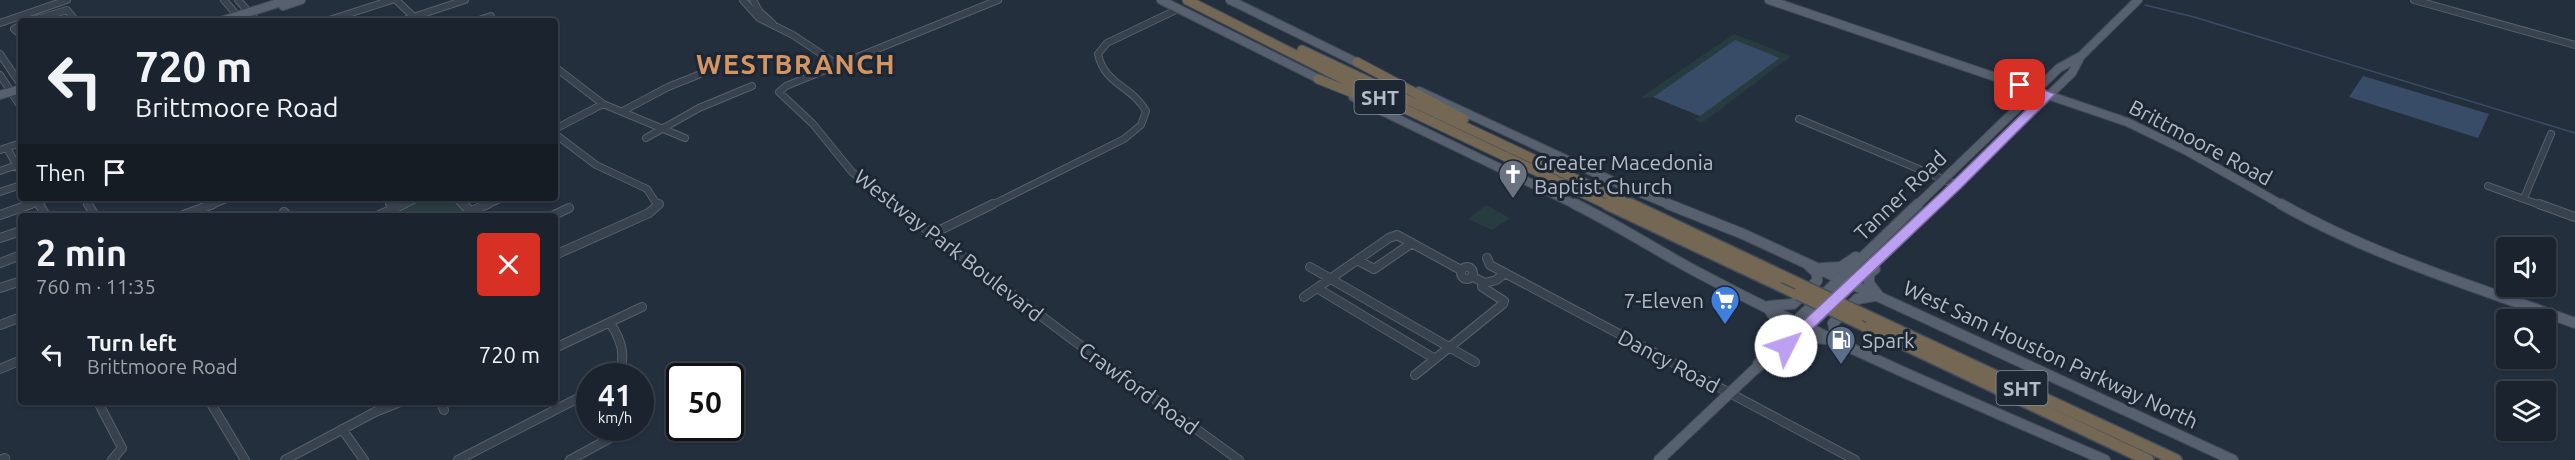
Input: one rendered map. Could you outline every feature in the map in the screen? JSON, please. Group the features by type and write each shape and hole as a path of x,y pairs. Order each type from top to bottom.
{"highway":[{"name":"SHT","path":"1187,0 1357,86 2145,459"},
{"name":"SHT","path":"1200,0 1359,79 1520,152 2176,460"},
{"path":"1357,62 1520,148 1520,152"},
{"path":"1318,79 1346,89 1628,219 1642,220"}],"main road":[{"path":"254,16 288,0"},
{"path":"254,16 301,0"},
{"path":"1161,0 1596,214 1698,273 1808,327 1944,392 2105,460"},
{"name":"West Sam Houston Parkway North","path":"1230,0 1621,185 1743,234 2233,460"},
{"name":"Brittmoore Road","path":"1769,0 2049,94 2148,131 2302,216 2342,235 2575,323"},
{"name":"Tanner Road","path":"1659,460 1774,351 1808,327 1957,185 2072,73 2081,56 2138,0"},
{"name":"Tanner Road","path":"1774,351 1796,321 1880,240 2068,61 2081,56"},
{"path":"0,95 6,90"},
{"path":"1805,262 1822,268 1840,267 1880,240"},
{"path":"1880,296 1869,283 1869,274 1878,267 1881,257"},
{"path":"1765,306 1793,304 1817,281 1817,273 1805,262"},
{"path":"1848,346 1835,333 1833,322 1857,299 1880,296"},
{"path":"1765,306 1779,325 1774,351"},
{"path":"1774,351 1820,337 1848,346"}],"street":[{"path":"0,21 57,0"},
{"path":"40,7 67,0"},
{"path":"224,0 237,18"},
{"path":"238,0 254,16"},
{"path":"336,18 394,0 414,17"},
{"path":"411,18 465,0"},
{"path":"743,0 749,11 762,21 777,27"},
{"path":"753,0 759,11 777,27 838,65 998,0"},
{"path":"2414,0 2575,45"},
{"path":"40,7 42,15 46,15"},
{"path":"934,233 1124,139 1141,125 1146,111 1140,98 1104,74 1099,66 1098,54 1107,43 1178,9"},
{"path":"38,18 67,10 74,18"},
{"path":"485,18 491,16"},
{"path":"0,55 18,81"},
{"name":"Westway Park Boulevard","path":"838,65 786,86 779,92 827,140 852,172 1069,337"},
{"path":"558,69 603,104 685,138"},
{"path":"0,75 6,90 18,104"},
{"path":"623,111 668,87 698,75"},
{"path":"646,138 699,108 752,86"},
{"path":"558,127 603,104"},
{"path":"1799,119 1945,178 1957,185"},
{"path":"2524,198 2551,134"},
{"path":"558,136 571,143 596,165 638,183 656,198 659,204 657,208 638,218 558,254"},
{"path":"0,171 17,165 3,149 18,144"},
{"path":"0,192 18,186"},
{"path":"2488,186 2575,217"},
{"path":"0,215 35,201"},
{"path":"189,213 221,201"},
{"path":"388,201 394,208"},
{"path":"383,213 405,201"},
{"path":"459,201 472,213"},
{"path":"475,213 497,201"},
{"path":"558,213 569,208"},
{"path":"0,238 18,232"},
{"path":"1304,297 1389,238 1397,235 1461,270 1460,273 1464,278 1473,277 1485,283 1496,280 1505,273"},
{"path":"1357,260 1374,269 1412,243"},
{"path":"0,262 18,256"},
{"name":"Dancy Road","path":"1487,258 1490,265 1855,460"},
{"path":"1310,267 1475,362"},
{"path":"0,288 18,281"},
{"path":"1415,375 1503,304 1504,301 1485,291 1482,287 1485,283"},
{"path":"1317,288 1435,359"},
{"path":"558,347 642,307"},
{"path":"0,325 18,318"},
{"path":"610,323 616,332 622,363"},
{"name":"Crawford Road","path":"1069,337 1239,460"},
{"path":"0,369 18,361"},
{"path":"458,460 576,399"},
{"path":"100,405 122,448 114,458"},
{"path":"212,405 245,460"},
{"path":"285,460 393,405"},
{"path":"342,429 364,460"},
{"path":"570,460 605,441"}],"green space":[{"path":"1734,34 1791,56 1702,123 1694,120 1780,58 1735,40 1653,97 1640,98"},
{"path":"415,201 453,201 467,213 388,213"},
{"path":"1486,205 1510,218 1492,230 1468,219"}],"water":[{"path":"1735,40 1780,58 1700,116 1653,97"},
{"path":"2363,76 2489,114 2478,138 2349,97"}],"waterway":[{"path":"2145,5 2194,17 2575,133"}],"place":[{"name":"Greater Macedonia Baptist Church","path":"1513,200"},
{"name":"7-Eleven","path":"1725,326"},
{"name":"Spark","path":"1841,366"}],"district":[{"name":"WESTBRANCH","path":"796,64"}],"route":[{"path":"1786,346 1957,185 2049,94 2020,85"}]}
